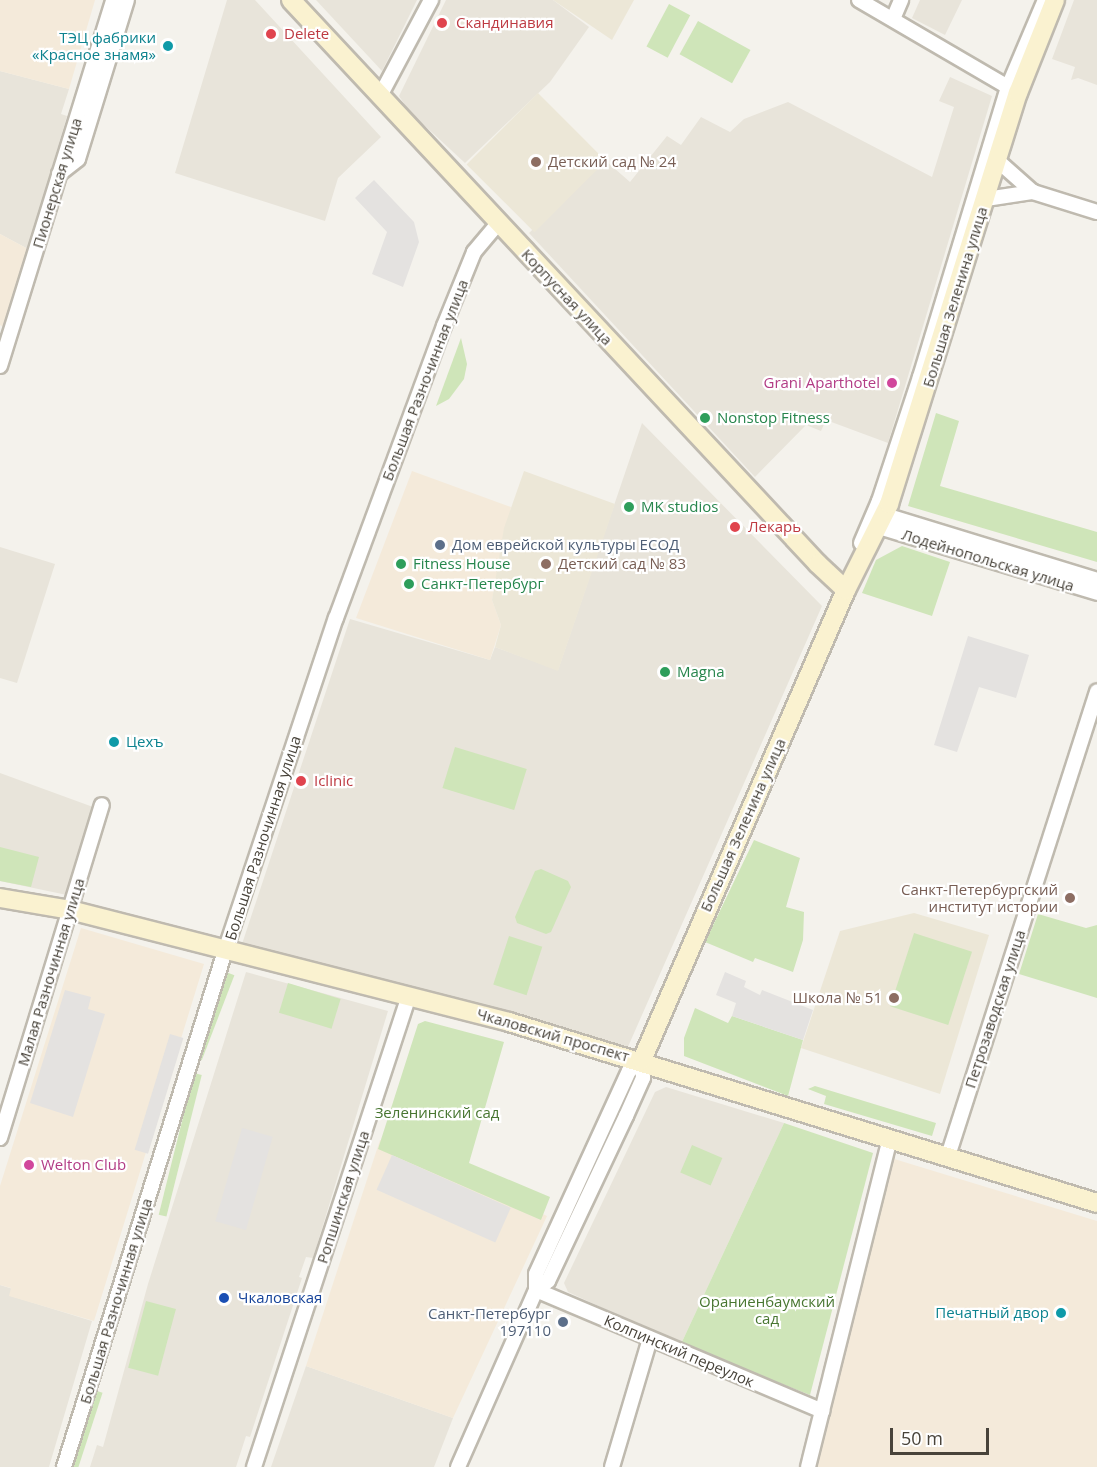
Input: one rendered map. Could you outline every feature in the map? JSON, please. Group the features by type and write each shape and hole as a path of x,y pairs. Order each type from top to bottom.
{"street":[{"name":"Пионерская улица","path":"0,366 112,0"},
{"name":"Пионерская улица","path":"59,174 78,159 127,0"},
{"name":"Корпусная улица","path":"291,0 498,223 846,590"},
{"path":"380,96 431,0"},
{"path":"859,0 1013,90"},
{"path":"892,19 901,0"},
{"name":"Большая Зеленина улица","path":"846,590 855,555 879,501 1013,90 1045,0"},
{"name":"Большая Зеленина улица","path":"458,1467 536,1290 548,1281 643,1078 642,1060 846,590 882,521 998,162 1013,90 1055,0"},
{"path":"998,162 1033,192 1097,212"},
{"path":"986,199 1033,192"},
{"name":"Большая Разночинная улица","path":"64,1467 225,951 336,618 394,457 474,252 498,223"},
{"name":"Лодейнопольская улица","path":"882,521 1097,580"},
{"name":"Лодейнопольская улица","path":"882,521 1097,593"},
{"name":"Петрозаводская улица","path":"948,1156 1097,691"},
{"name":"Малая Разночинная улица","path":"0,1138 102,805"},
{"name":"Чкаловский проспект","path":"0,898 70,910 409,996 642,1060 1097,1203"},
{"name":"Ропшинская улица","path":"254,1467 409,996"},
{"path":"808,1467 890,1138"},
{"name":"Колпинский переулок","path":"536,1290 822,1411"},
{"path":"612,1467 650,1339"}],"shaded area":[{"path":"0,0 95,0 69,89 0,71"},
{"path":"227,0 255,0 381,137 338,178 325,221 175,173"},
{"path":"316,0 417,0 382,71"},
{"path":"446,0 553,0 589,27 550,82 465,163 409,111 399,96"},
{"path":"553,0 634,0 612,40"},
{"path":"920,0 962,0 945,35 912,18"},
{"path":"1074,0 1097,0 1097,85 1078,78 1071,80 1075,67 1052,59"},
{"path":"0,71 69,89 61,114 67,116 28,249 0,234"},
{"path":"950,77 992,96 888,443 826,420 821,431 806,425 755,477 529,233 606,161 630,182 667,136 681,145 701,117 730,132 744,119 788,102 932,177 954,107 939,101"},
{"name":"Детский сад № 24","path":"538,93 606,161 534,232 467,164"},
{"path":"374,180 414,222 419,242 403,287 372,274 387,232 355,198"},
{"path":"0,234 28,249 5,328 0,325"},
{"path":"642,423 822,606 627,1049 242,944 350,619 490,660 495,647 558,670"},
{"path":"412,471 511,507 492,600 501,625 490,660 356,618"},
{"name":"Детский сад № 83","path":"524,471 615,504 558,671 495,647 501,625 492,600 504,528"},
{"path":"0,547 55,564 17,683 0,678"},
{"path":"968,636 1029,655 1016,698 979,687 957,752 934,745"},
{"path":"0,773 93,807 67,895 0,881"},
{"name":"Школа № 51","path":"914,913 989,935 940,1094 801,1048 840,931"},
{"path":"81,928 204,964 94,1321 9,1296 11,1288 0,1285 0,1186"},
{"path":"246,972 388,1011 313,1258 306,1257 299,1277 302,1278 250,1437 246,1436 236,1467 90,1467 97,1445 103,1447 148,1284"},
{"path":"725,972 746,981 744,987 760,995 762,990 813,1010 803,1040 732,1016 736,1003 716,995"},
{"path":"65,990 91,997 88,1009 105,1014 73,1117 30,1103"},
{"path":"170,1034 183,1038 148,1154 135,1150"},
{"path":"666,1087 784,1123 681,1344 568,1292 564,1283 655,1092"},
{"path":"242,1128 273,1137 246,1230 215,1221"},
{"path":"380,1140 547,1216 453,1418 306,1366"},
{"path":"392,1155 511,1208 495,1243 377,1190"},
{"name":"Печатный двор","path":"891,1158 1097,1221 1097,1467 814,1467"},
{"path":"0,1285 13,1289 11,1296 92,1321 49,1467 0,1467"},
{"path":"306,1366 453,1418 434,1467 271,1467"}],"green space":[{"path":"669,4 690,15 668,58 646,46"},
{"path":"698,21 750,50 732,83 680,54"},
{"path":"461,338 467,364 464,379 449,399 436,406"},
{"path":"936,413 959,421 940,486 1097,532 1097,562 908,506"},
{"path":"902,546 950,562 932,616 862,593 876,560"},
{"path":"455,747 527,769 514,810 442,788"},
{"path":"754,840 800,858 786,907 804,912 803,940 793,972 755,958 753,962 705,942"},
{"path":"0,847 39,857 31,887 0,881"},
{"path":"541,869 568,881 571,887 551,932 546,934 517,923 515,917 535,871"},
{"path":"1038,914 1086,928 1097,925 1097,998 1019,974"},
{"path":"914,933 972,952 948,1025 890,1006"},
{"path":"509,936 542,947 527,995 493,985"},
{"path":"226,972 234,975 202,1060 193,1057"},
{"path":"288,983 341,999 332,1029 279,1013"},
{"path":"695,1008 728,1023 732,1016 803,1040 788,1096 684,1056 684,1038"},
{"name":"Зеленинский сад","path":"425,1021 504,1042 469,1163 550,1197 541,1220 378,1149 418,1024"},
{"path":"194,1073 202,1075 166,1217 159,1215"},
{"path":"815,1086 936,1123 932,1136 824,1104 826,1096 808,1089"},
{"name":"Ораниенбаумский сад","path":"784,1123 873,1153 810,1395 681,1344"},
{"path":"692,1145 722,1158 711,1186 680,1173"},
{"path":"146,1301 176,1309 158,1376 128,1368"},
{"path":"94,1390 103,1393 78,1467 69,1466"}],"place":[{"name":"Скандинавия","path":"442,23"},
{"name":"Delete","path":"271,34"},
{"name":"ТЭЦ фабрики «Красное знамя»","path":"168,46"},
{"name":"Детский сад № 24","path":"536,162"},
{"name":"Grani Aparthotel","path":"892,383"},
{"name":"Nonstop Fitness","path":"705,418"},
{"name":"MK studios","path":"629,507"},
{"name":"Лекарь","path":"735,527"},
{"name":"Дом еврейской культуры ЕСОД","path":"440,545"},
{"name":"Fitness House","path":"401,564"},
{"name":"Детский сад № 83","path":"546,564"},
{"name":"Санкт-Петербург","path":"409,584"},
{"name":"Magna","path":"665,672"},
{"name":"Цехъ","path":"114,742"},
{"name":"Iclinic","path":"301,781"},
{"name":"Санкт-Петербургский институт истории","path":"1070,898"},
{"name":"Школа № 51","path":"894,998"},
{"name":"Welton Club","path":"29,1165"},
{"name":"Чкаловская","path":"224,1298"},
{"name":"Печатный двор","path":"1061,1313"},
{"name":"Санкт-Петербург 197110","path":"563,1322"}]}
